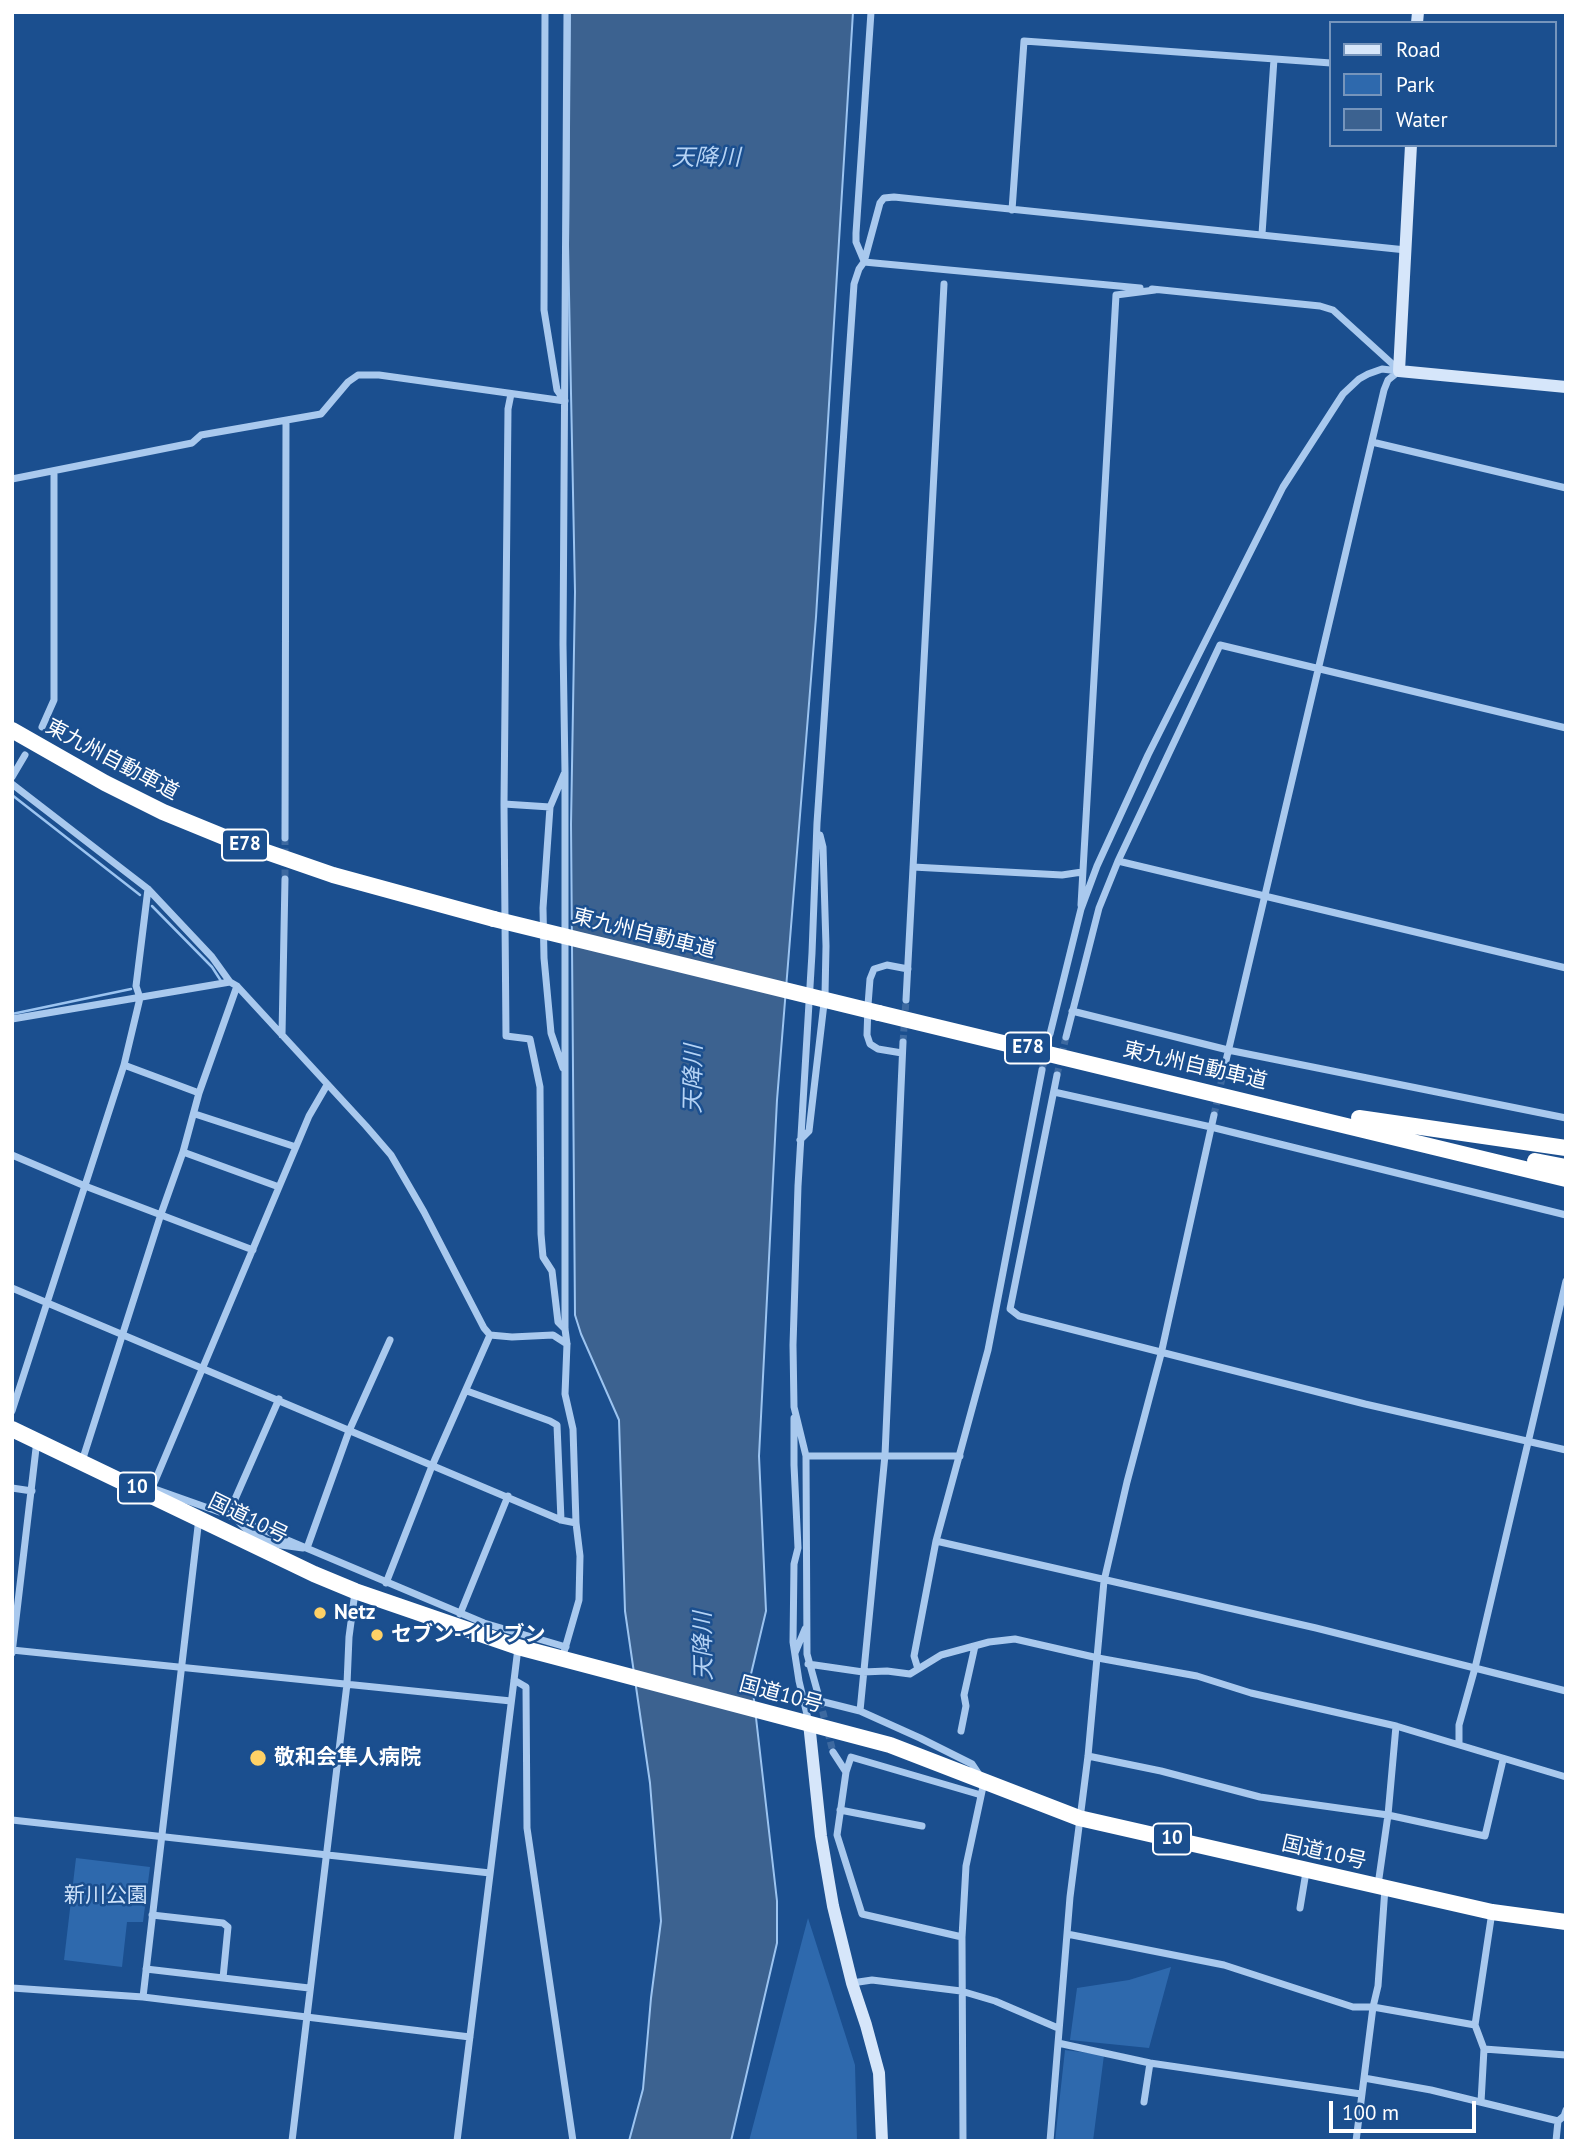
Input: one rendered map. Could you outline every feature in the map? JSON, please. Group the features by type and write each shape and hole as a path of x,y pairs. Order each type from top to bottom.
{"highway":[{"name":"東九州自動車道","path":"12,730 105,783 163,812 229,839 333,875 494,919 1566,1178"},
{"path":"1178,1083 1379,1122 1566,1148"},
{"name":"東九州自動車道","path":"1290,1111 1566,1167"},
{"path":"1484,1160 1566,1189"},
{"name":"国道10号","path":"12,1429 199,1518 264,1545 355,1591 518,1647 569,1657 890,1745 982,1788 1079,1818 1492,1912 1566,1922"}],"street":[{"path":"545,12 544,310 557,390 565,401"},
{"path":"12,1422 152,1488 228,1515 460,1614 569,1657 579,1600 580,1556 576,1523 573,1429 565,1394 568,1344 565,1329 563,644 568,12"},
{"path":"864,262 856,242 856,233 871,12"},
{"path":"1012,210 1024,41 1330,63"},
{"path":"1262,234 1274,60"},
{"path":"1224,1069 1384,390 1388,380 1399,371 1411,147"},
{"path":"882,2141 879,2074 840,1940 821,1836 809,1723 795,1653 794,1564 798,1548 793,1345 800,1140 817,823 853,284 864,262 880,203 884,198 894,197 1406,250"},
{"path":"864,262 1320,306 1333,310 1399,371"},
{"path":"906,1000 944,284"},
{"path":"1081,909 1116,295 1155,290"},
{"path":"1049,1034 1081,909 1097,866 1148,755 1283,487 1343,394 1359,379 1382,369 1566,387"},
{"path":"12,479 192,443 201,435 321,414 348,382 358,375 379,375 565,401"},
{"path":"511,394 508,409 504,804 506,1036 530,1039 540,1087 543,1257 552,1271 558,1322 565,1329"},
{"path":"285,838 286,421"},
{"path":"1372,442 1566,488"},
{"path":"42,727 54,700 54,471"},
{"path":"1066,1037 1099,908 1118,861 1220,645 1566,728"},
{"path":"12,777 25,755"},
{"path":"565,772 550,807 543,908 544,958 551,1034 566,1076"},
{"path":"12,784 148,889 391,1155 490,1335 554,1335 568,1344"},
{"path":"504,804 550,807"},
{"path":"800,1140 809,1131 825,995 822,847 817,823"},
{"path":"1118,861 1566,968"},
{"path":"913,867 1062,875 1082,872"},
{"path":"282,1036 285,879"},
{"path":"12,1411 124,1065 140,998 136,986 148,889"},
{"path":"902,1053 878,1049 870,1044 867,1035 868,1005 870,979 874,969 887,965 908,969"},
{"path":"12,1020 233,984"},
{"path":"84,1455 183,1152 233,984"},
{"path":"1072,1012 1228,1050 1566,1118"},
{"path":"860,1711 885,1455 903,1042"},
{"path":"124,1065 199,1093"},
{"path":"918,1670 914,1656 936,1541 988,1350 1042,1072 1057,1077 1010,1309 1019,1316 1365,1404 1566,1450"},
{"path":"152,1488 309,1116 327,1085"},
{"path":"1054,1092 1211,1127 1566,1215"},
{"path":"195,1114 296,1147"},
{"path":"1050,2141 1067,1934 1088,1756 1104,1581 1161,1354 1213,1115"},
{"path":"183,1152 279,1187"},
{"path":"12,1155 253,1250"},
{"path":"1460,1744 1459,1725 1475,1668 1566,1281"},
{"path":"12,1288 561,1520 576,1523"},
{"path":"386,1583 432,1466 490,1335"},
{"path":"307,1548 349,1431 390,1340"},
{"path":"467,1391 550,1420 557,1425 561,1520"},
{"path":"228,1515 279,1399"},
{"path":"794,1407 806,1456 808,1664 820,1701 860,1711 972,1764 982,1788 966,1866 962,1937 963,2141"},
{"path":"37,1439 12,1651 511,1701"},
{"path":"806,1456 960,1456"},
{"path":"12,1488 32,1491"},
{"path":"460,1614 508,1496"},
{"path":"228,1515 264,1545 307,1548"},
{"path":"143,1997 199,1518"},
{"path":"936,1541 1317,1628 1566,1690"},
{"path":"292,2141 355,1591"},
{"path":"795,1653 807,1625"},
{"path":"808,1664 863,1672 910,1674 941,1656 975,1646 1015,1639 1197,1676 1260,1696 1396,1726 1566,1777"},
{"path":"961,1731 966,1706 964,1695 975,1646"},
{"path":"457,2141 518,1647"},
{"path":"514,1680 526,1687 527,1828 573,2141"},
{"path":"1356,2141 1378,1986 1382,1887 1396,1726"},
{"path":"833,1752 846,1772"},
{"path":"1088,1756 1161,1771 1260,1797 1388,1815 1485,1836 1503,1760"},
{"path":"962,1937 862,1914 837,1835 840,1810 851,1757 982,1788"},
{"path":"840,1810 922,1826"},
{"path":"12,1820 490,1874"},
{"path":"821,1836 837,1835"},
{"path":"1300,1908 1307,1872"},
{"path":"1481,2102 1484,2049 1475,2025 1492,1912"},
{"path":"152,1915 223,1923 228,1927 223,1978"},
{"path":"1067,1934 1224,1965 1353,2007 1373,2007 1475,2025"},
{"path":"146,1969 309,1988"},
{"path":"852,1983 872,1979 961,1991 995,2001 1058,2028"},
{"path":"12,1988 143,1997 470,2037"},
{"path":"1058,2043 1150,2063 1361,2094"},
{"path":"1484,2049 1566,2056"},
{"path":"1144,2102 1150,2063"},
{"path":"1364,2078 1563,2116 1556,2141"}],"green space":[{"name":"新川公園","path":"76,1858 150,1867 143,1922 127,1922 122,1967 64,1960"},
{"path":"808,1918 855,2065 857,2141 749,2141"},
{"path":"1171,1967 1149,2048 1070,2040 1077,1988 1129,1980"},
{"path":"1065,2050 1104,2055 1093,2141 1055,2141"}],"water":[{"name":"天降川","path":"570,12 853,12 816,617 777,1100 759,1456 766,1611 751,1674 777,1901 777,1943 731,2141 629,2141 643,2089 661,1921 650,1783 625,1611 619,1420 575,1315 571,824 575,592 568,244"}],"waterway":[{"path":"12,795 140,895"},
{"path":"152,906 212,967 221,981"},
{"path":"12,1014 131,989"}],"tunnel":[{"path":"285,838 285,879"},
{"path":"903,1042 906,1000"},
{"path":"1042,1070 1050,1034"},
{"path":"1057,1075 1066,1037"},
{"path":"1214,1115 1224,1069"},
{"path":"820,1701 833,1752"}],"place":[{"name":"Netz","path":"320,1613"},
{"name":"セブン-イレブン","path":"377,1635"},
{"name":"敬和会隼人病院","path":"258,1758"}]}
